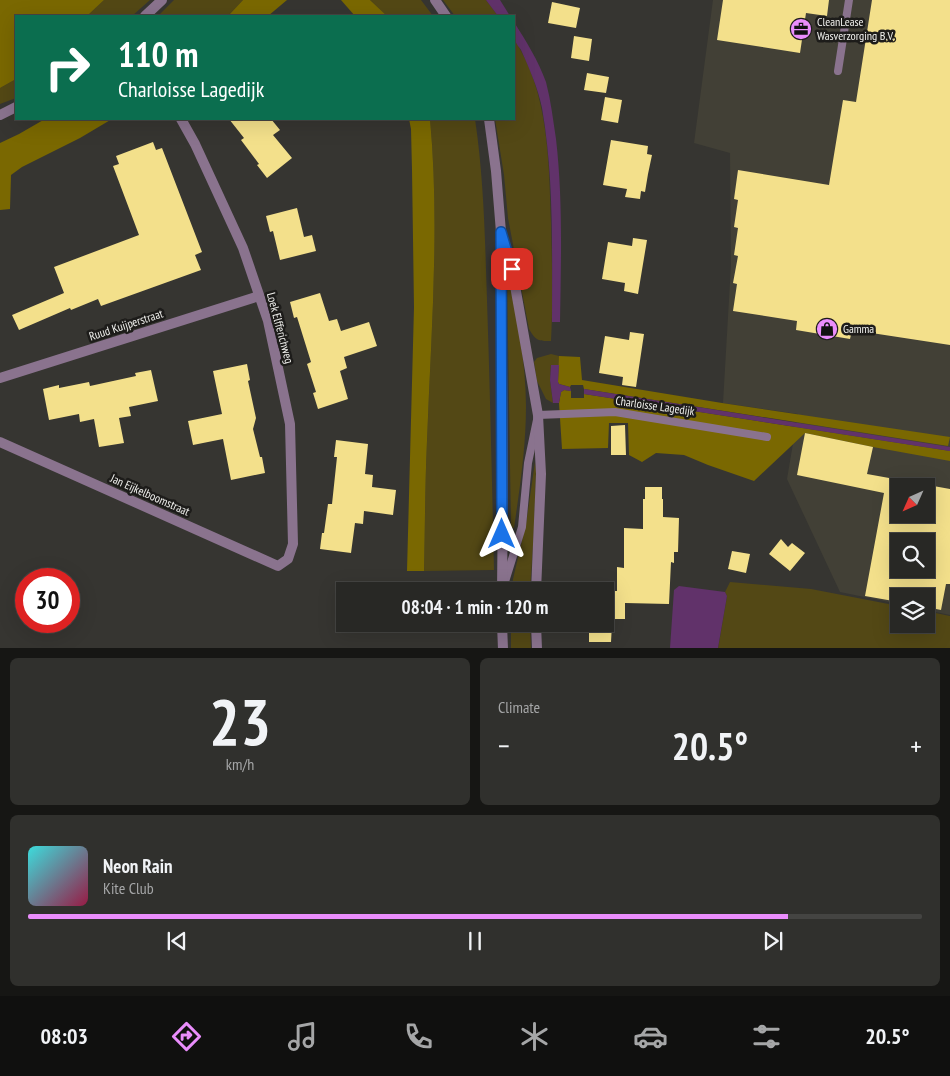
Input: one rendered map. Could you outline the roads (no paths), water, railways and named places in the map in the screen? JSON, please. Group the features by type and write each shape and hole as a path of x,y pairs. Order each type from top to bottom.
{"street":[{"path":"146,15 162,0"},
{"path":"435,0 445,15"},
{"path":"0,115 15,108"},
{"name":"Loek Elfferichweg","path":"181,120 195,144 244,248 268,322 290,424 294,544 288,559"},
{"path":"489,120 501,232 502,582"},
{"path":"501,232 512,269 538,415 541,474 536,582"},
{"name":"Ruud Kuijperstraat","path":"0,378 259,296"},
{"name":"Jan Eijkelboomstraat","path":"0,442 278,566 288,559"},
{"path":"502,632 503,648"},
{"path":"536,632 536,648"}],"lane":[{"path":"838,72 848,0"},
{"name":"Charloisse Lagedijk","path":"538,415 615,412 767,437"},
{"path":"505,582 522,527 528,463 538,415"}],"place":[{"name":"CleanLease Wasverzorging B.V.","path":"801,29"},
{"name":"Gamma","path":"827,329"}]}
